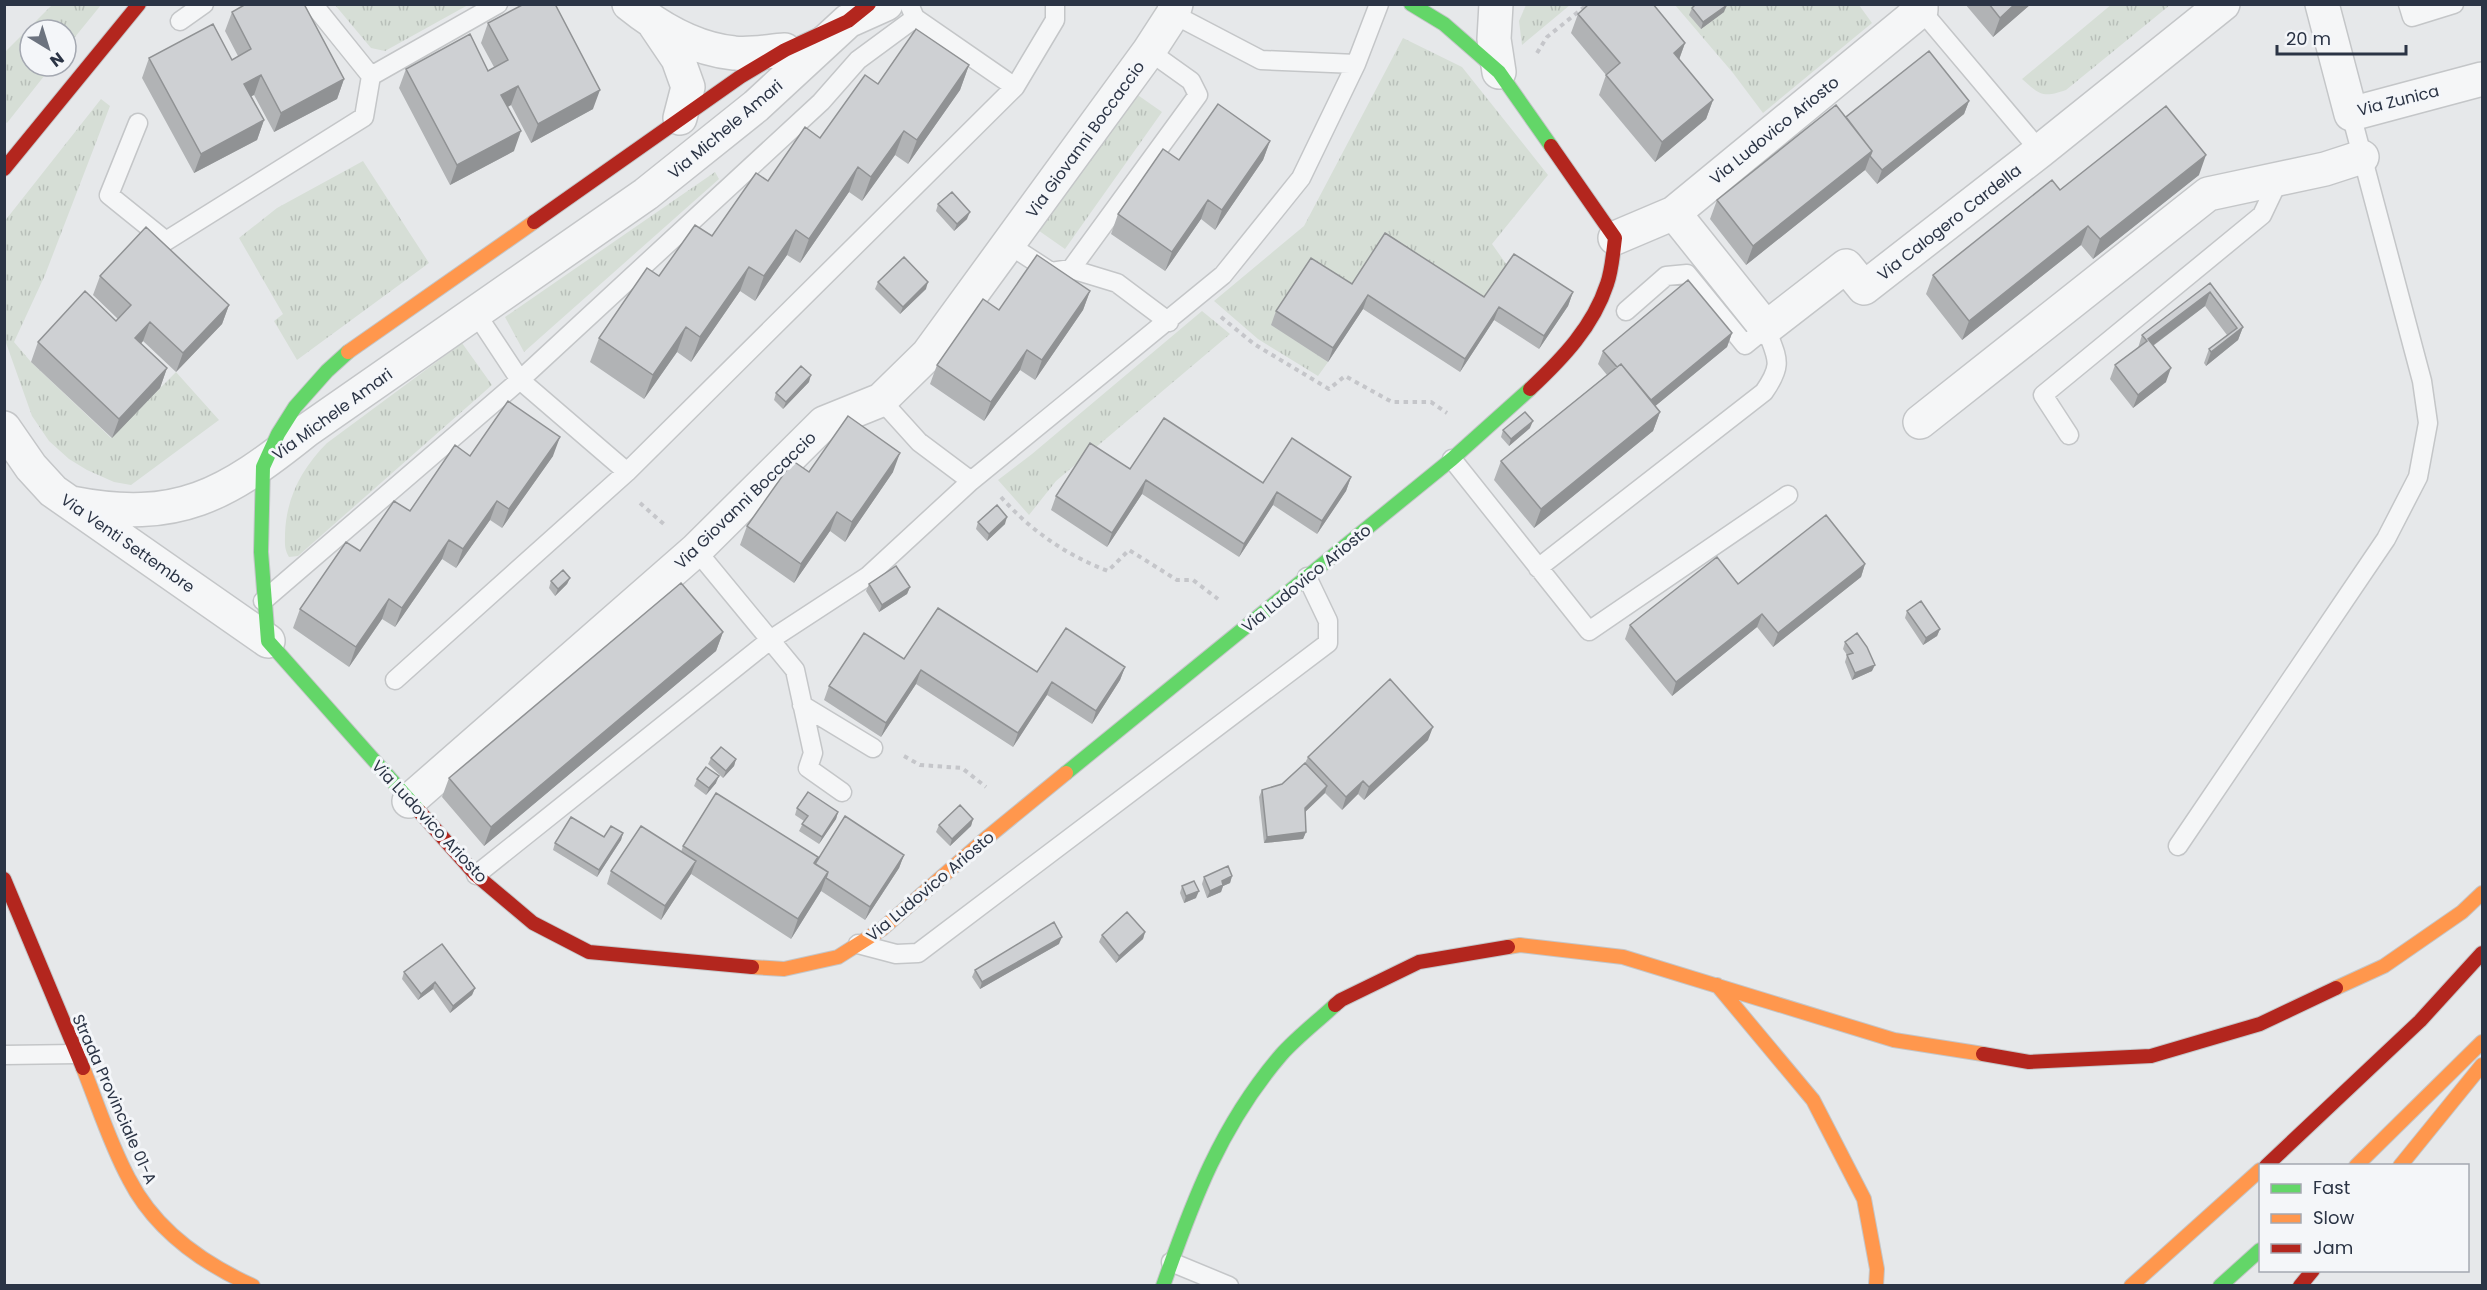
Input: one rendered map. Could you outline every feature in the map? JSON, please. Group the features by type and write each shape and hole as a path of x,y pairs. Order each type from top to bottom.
{"street":[{"path":"4,169 139,4"},
{"path":"630,4 655,25 691,42 735,53 785,50"},
{"path":"1411,4 1441,14 1499,72 1614,238"},
{"name":"Via Calogero Cardella","path":"1766,328 1846,266 1864,288 2223,4"},
{"name":"Via Zunica","path":"2322,4 2351,114 2482,79"},
{"name":"Via Ludovico Ariosto","path":"268,641 476,875 533,923 589,952 693,963 784,969 838,957 882,929 983,841 1452,459 1559,362 1575,344 1599,304 1608,283 1614,238 1674,213 1921,7"},
{"path":"1493,8 1494,39 1499,72"},
{"name":"Via Michele Amari","path":"263,465 286,418 302,397 338,359 740,77 785,50 859,13 903,9"},
{"name":"Via Giovanni Boccaccio","path":"410,801 696,550 824,423 881,400 928,354 1149,51 1175,9"},
{"name":"Via Michele Amari","path":"263,465 307,430 646,194 756,106 859,13"},
{"path":"655,25 678,59 688,87 680,118"},
{"path":"1920,422 2208,194 2325,169 2362,157"},
{"path":"1674,213 1766,328"},
{"name":"Via Venti Settembre","path":"4,428 31,467 53,491 268,641"},
{"path":"71,504 138,511 171,507 204,498 235,484 263,465"},
{"path":"263,465 259,539 262,601 268,641"},
{"name":"Strada Provinciale 01-A","path":"4,879 129,1180 150,1213 177,1242 206,1263 253,1286"},
{"path":"1162,1286 1191,1204 1231,1122 1282,1054 1341,1000 1419,963 1520,945 1623,957 1894,1040 2029,1062 2151,1056 2260,1024 2384,966 2462,912 2482,893"},
{"path":"2268,1164 2420,1021 2482,953"},
{"path":"1717,985 1813,1100 1864,1199 1877,1269 1876,1286"},
{"path":"2358,1164 2482,1042"},
{"path":"2402,1164 2482,1065"},
{"path":"2131,1286 2259,1171"},
{"path":"2220,1286 2259,1251"},
{"path":"2300,1286 2311,1272"}],"lane":[{"path":"180,21 204,4"},
{"path":"138,123 109,195 166,241 364,117 371,76 313,4"},
{"path":"371,76 498,4"},
{"path":"395,680 627,472 1015,87 1055,20 1055,4"},
{"path":"476,875 770,640 868,576 975,477 1169,322 1223,275 1301,178 1356,64 1379,4"},
{"path":"2408,4 2412,17 2454,4"},
{"path":"1921,7 2040,151"},
{"path":"262,601 520,380 821,102 903,9 1015,87"},
{"path":"1175,9 1261,60 1356,64"},
{"path":"1071,269 1198,95 1191,81 1149,51"},
{"path":"2178,846 2386,539 2418,477 2428,423 2422,381 2351,114"},
{"path":"2069,435 2043,395 2262,215 2280,177"},
{"path":"1008,244 1051,272 1071,269 1117,283 1169,322"},
{"path":"1538,568 1764,392 1776,375 1778,362 1766,328 1745,345 1687,274 1666,276 1626,311"},
{"path":"475,312 520,380 627,472"},
{"path":"881,400 919,442 975,477"},
{"path":"1452,459 1589,631 1788,495"},
{"path":"696,550 795,670 813,753 808,768 842,792"},
{"path":"858,944 896,954 918,953 1328,643 1328,621 1307,577"},
{"path":"802,705 873,748"},
{"path":"4,1055 77,1054"},
{"path":"1171,1263 1229,1286"}],"path":[{"path":"1534,57 1547,38 1588,4"},
{"path":"1199,295 1211,309 1254,344 1329,388 1344,376 1392,402 1431,402 1446,413"},
{"path":"627,472 636,498 663,524 682,535 696,550"},
{"path":"975,477 1018,517 1081,560 1108,571 1129,550 1178,580 1193,580 1216,596"},
{"path":"907,756 920,765 962,768 988,789"}],"green space":[{"path":"1526,4 1570,5 1522,45 1519,21"},
{"path":"2112,4 2170,5 2066,90 2042,94 2022,79"},
{"path":"52,5 101,5 78,33 78,18 39,18"},
{"path":"335,5 468,5 385,51 371,48"},
{"path":"1675,5 1859,5 1872,23 1763,113 1733,73"},
{"path":"1403,38 1462,67 1548,175 1492,244 1509,268 1479,311 1347,298 1272,325 1328,362 1318,376 1258,339 1214,301 1304,226"},
{"path":"18,39 18,78 43,78 7,123 4,121 5,52"},
{"path":"1132,91 1162,112 1065,249 1035,228"},
{"path":"101,99 110,106 45,275 14,342 31,362 111,438 176,372 219,420 131,485 114,482 87,470 69,459 49,441 32,416 5,340 4,222"},
{"path":"363,161 429,263 297,360 274,321 283,314 239,238 277,208"},
{"path":"715,172 719,179 524,352 505,317"},
{"path":"1202,311 1230,334 1056,481 1029,515 998,480"},
{"path":"462,343 492,385 298,556 289,557 285,543 288,508 303,473 318,453 327,443"}],"building":[{"path":"246,4 304,4 344,79 281,113 261,75 244,84 264,120 201,154 149,58 213,24 232,60 251,49 232,12"},
{"path":"524,4 555,4 600,90 538,124 518,86 501,95 521,131 457,165 406,69 470,34 488,71 508,60 488,23"},
{"path":"1589,4 1653,4 1685,43 1674,53 1713,100 1662,142 1606,75 1620,63 1578,14"},
{"path":"1696,4 1727,5 1703,22 1692,8"},
{"path":"1989,4 2015,4 2000,18"},
{"path":"916,29 969,65 917,140 904,131 871,177 858,167 809,239 796,230 764,276 749,267 700,337 686,327 653,375 599,338 647,268 659,276 695,225 712,236 756,173 768,181 805,127 820,138 865,75 878,84"},
{"path":"1929,51 1969,101 1882,170 1870,156 1872,151 1846,117"},
{"path":"1218,104 1270,141 1222,210 1208,200 1172,252 1118,214 1163,149 1179,160"},
{"path":"1836,105 1872,151 1753,246 1717,200"},
{"path":"2166,106 2206,155 2100,239 2088,226 1969,321 1933,275 2052,180 2060,190"},
{"path":"952,192 970,212 957,224 938,204"},
{"path":"146,227 229,305 183,353 150,322 135,338 167,368 119,419 38,342 85,291 116,321 131,305 100,276"},
{"path":"1385,233 1484,297 1514,254 1573,292 1544,336 1499,307 1465,359 1368,295 1333,348 1276,311 1311,258 1352,284"},
{"path":"1037,255 1090,291 1042,360 1027,350 991,402 937,365 983,299 999,310"},
{"path":"904,257 928,282 903,307 878,282"},
{"path":"1688,280 1732,333 1651,400 1621,364 1617,367 1603,351"},
{"path":"2210,283 2243,327 2211,352 2209,349 2237,328 2210,292 2148,339 2171,368 2138,395 2115,365 2147,341 2142,335"},
{"path":"1621,364 1660,412 1541,509 1501,461"},
{"path":"801,366 811,375 786,402 776,393"},
{"path":"508,401 560,437 509,509 497,501 463,549 449,540 402,608 389,599 356,647 300,609 346,542 360,551 394,501 410,511 455,445 470,456"},
{"path":"1525,412 1533,421 1511,439 1503,430"},
{"path":"848,416 900,453 852,522 837,512 801,564 747,526 793,461 809,472"},
{"path":"1164,418 1263,483 1292,438 1351,477 1322,521 1277,492 1244,544 1146,480 1112,533 1056,496 1090,443 1130,469"},
{"path":"997,505 1007,517 989,534 978,522"},
{"path":"1826,515 1865,564 1778,633 1762,614 1676,682 1630,625 1717,557 1738,584"},
{"path":"896,566 910,587 882,605 869,584"},
{"path":"563,570 570,578 558,589 551,581"},
{"path":"681,583 723,632 491,827 449,778"},
{"path":"1921,601 1940,629 1926,638 1907,611"},
{"path":"938,608 1037,672 1066,628 1125,667 1096,711 1052,682 1018,733 921,670 886,723 829,686 864,633 904,659"},
{"path":"1857,633 1867,647 1875,665 1855,673 1847,655 1853,653 1845,642"},
{"path":"1390,679 1433,727 1369,787 1363,781 1346,797 1308,757"},
{"path":"721,747 736,759 726,771 711,758"},
{"path":"1305,763 1327,786 1305,808 1306,832 1267,837 1262,790 1282,784"},
{"path":"706,767 719,776 709,788 697,779"},
{"path":"808,792 838,812 822,837 802,824 808,816 797,808"},
{"path":"716,793 818,857 814,863 828,872 798,919 683,846"},
{"path":"960,805 973,819 952,839 939,825"},
{"path":"845,816 904,855 870,907 826,878 828,872 815,864"},
{"path":"571,817 604,837 611,826 623,833 599,870 555,843"},
{"path":"641,826 696,861 665,906 611,871"},
{"path":"1228,866 1232,876 1222,881 1223,885 1210,891 1204,877"},
{"path":"1194,881 1199,891 1186,896 1182,886"},
{"path":"1127,912 1145,932 1119,956 1102,935"},
{"path":"1054,922 1062,937 982,982 975,970"},
{"path":"442,944 475,988 453,1006 435,982 421,994 404,972"}],"traffic: fast":[{"path":"1411,4 1444,24 1499,72 1551,146"},
{"path":"348,352 327,371 295,407 278,434 263,467 261,552 268,641 419,811"},
{"path":"1066,773 1452,459 1530,389"},
{"path":"1163,1286 1211,1164 1241,1109 1281,1055 1335,1005"},
{"path":"2220,1286 2259,1251"}],"traffic: slow":[{"path":"348,352 534,222"},
{"path":"752,967 784,969 838,957 882,929 983,841 1066,773"},
{"path":"2336,988 2384,966 2462,912 2482,893"},
{"path":"1508,947 1520,945 1623,957 1894,1040 1983,1054"},
{"path":"1717,985 1813,1100 1864,1199 1877,1269 1876,1286"},
{"path":"2358,1164 2482,1042"},
{"path":"2402,1164 2482,1065"},
{"path":"83,1068 122,1166 152,1214 166,1229 198,1255 253,1286"},
{"path":"2131,1286 2259,1171"}],"traffic: jam":[{"path":"4,169 139,4"},
{"path":"534,222 740,77 785,50 848,21 869,4"},
{"path":"1530,389 1565,354 1594,314 1609,279 1615,238 1551,146"},
{"path":"419,811 476,875 533,923 589,952 752,967"},
{"path":"4,879 83,1068"},
{"path":"1335,1005 1419,962 1508,947"},
{"path":"2268,1164 2420,1021 2482,953"},
{"path":"1983,1054 2029,1062 2151,1056 2260,1024 2336,988"},
{"path":"2300,1286 2311,1272"}]}
